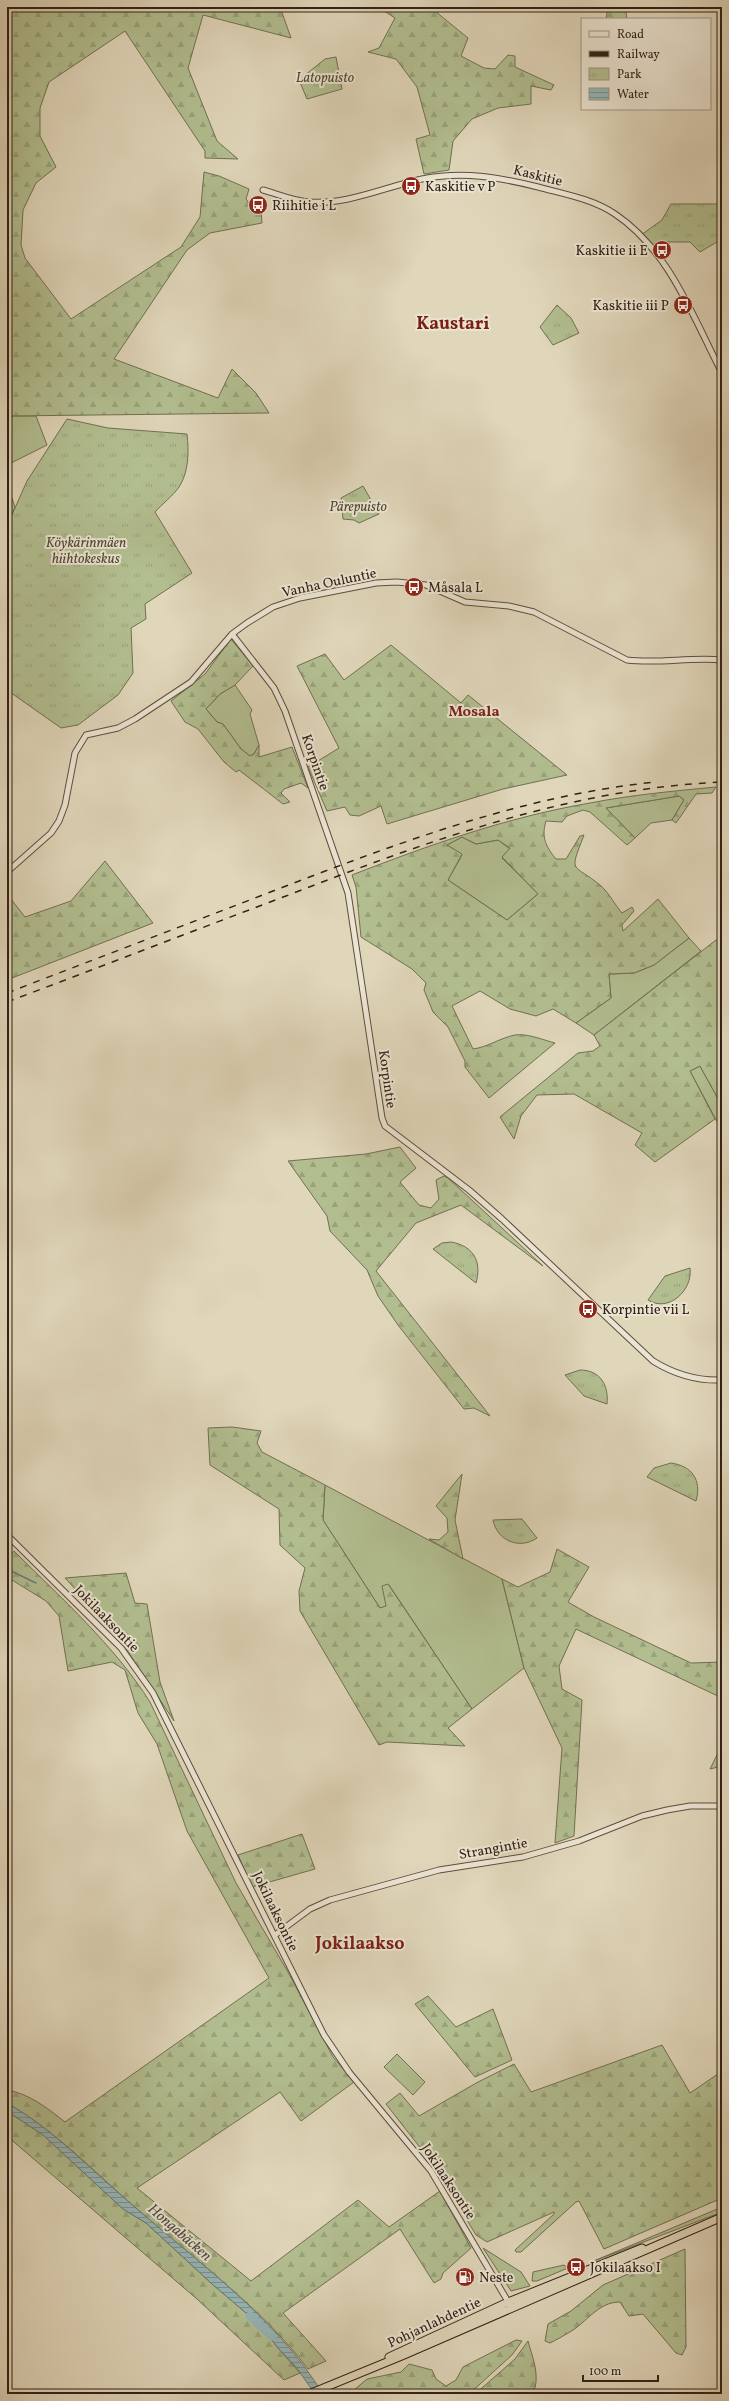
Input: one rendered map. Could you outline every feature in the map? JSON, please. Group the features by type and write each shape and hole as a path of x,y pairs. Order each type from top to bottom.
{"highway":[{"name":"Pohjanlahdentie","path":"309,2394 369,2368 402,2350 722,2216"}],"street":[{"name":"Kaskitie","path":"263,190 301,201 328,202 421,180 460,174 483,175 591,202 615,213 631,226 657,253 700,328 722,372"},
{"name":"Vanha Ouluntie","path":"7,872 51,833 59,822 65,805 75,753 86,735 118,728 135,719 191,682 232,634 247,622 287,602 376,584 415,583 426,585 465,602 509,606 534,612 627,660 642,662 699,658 722,660"},
{"name":"Korpintie","path":"232,634 274,688 285,711 338,860 349,900 381,1111 385,1126 469,1190 502,1218 653,1361 687,1377 722,1380"},
{"name":"Jokilaaksontie","path":"7,1535 121,1648 153,1693 275,1935 309,2008 333,2050 431,2171 510,2305"},
{"name":"Strangintie","path":"275,1935 310,1909 330,1900 439,1870 524,1857 579,1841 642,1816 667,1810 690,1806 722,1806"}],"green space":[{"path":"7,7 280,7 291,38 203,15 188,68 217,141 238,159 205,158 205,151 125,31 49,82 40,108 40,136 56,167 36,183 23,210 21,245 25,258 71,319 181,247 200,217 204,172 219,176 249,189 246,199 253,208 261,211 262,223 210,233 187,250 114,359 218,398 232,369 256,393 269,413 7,416"},
{"path":"378,7 430,7 468,38 461,56 484,68 495,69 508,55 515,56 515,67 554,85 551,90 531,86 531,104 498,108 472,119 453,141 449,170 424,174 416,139 430,135 417,87 396,59 368,52 379,48 395,18"},
{"path":"608,7 625,7 627,18 606,18"},
{"name":"Latopuisto","path":"336,57 342,89 307,99 299,80 325,59"},
{"path":"671,204 722,204 722,239 700,252 690,242 664,242 654,250 641,235 662,220"},
{"path":"557,305 571,318 579,333 553,345 540,327"},
{"path":"7,416 36,416 47,445 7,465"},
{"name":"Köykärinmäen hiihtokeskus","path":"67,419 108,428 187,434 188,461 185,475 174,494 155,512 192,573 145,604 146,619 131,628 133,673 118,695 78,725 61,728 7,690 7,526 27,481"},
{"path":"7,484 15,507 7,526"},
{"name":"Pärepuisto","path":"363,486 379,514 359,523 354,520 343,519 341,498"},
{"path":"231,639 253,666 235,685 220,694 206,709 217,722 223,724 241,749 250,756 254,754 259,745 259,757 292,747 308,788 301,783 284,789 281,793 290,802 283,804 239,770 236,772 224,762 198,729 185,722 171,701 205,674"},
{"path":"391,645 461,703 468,695 567,775 503,789 387,824 381,806 359,816 350,815 345,807 327,811 308,767 339,748 297,666 325,654 344,680"},
{"path":"235,685 252,710 250,714 259,745 254,754 250,756 241,749 223,724 217,722 206,709 220,694"},
{"path":"716,787 712,793 696,794 676,823 672,820 684,800 679,796 606,808 635,838 627,845 590,812 583,810 567,816 562,822 546,821 544,832 545,842 556,859 566,859 580,836 584,835 576,857 576,867 604,889 622,913 632,907 634,911 622,925 623,931 658,899 689,938 654,965 634,973 609,974 611,998 576,1023 553,1009 536,1016 510,1009 480,991 452,1006 473,1049 515,1035 530,1036 555,1043 489,1098 465,1067 465,1061 448,1027 433,1012 424,990 426,983 412,969 361,937 356,887 352,875 469,833 529,816 605,800","holes":["462,837 476,844 498,840 510,848 502,857 538,894 507,920 448,880 462,854 447,845"]},
{"path":"679,796 684,800 672,820 651,823 635,838 606,808"},
{"path":"462,837 476,844 498,840 510,849 502,858 538,894 507,920 448,880 462,855 447,845"},
{"path":"105,861 153,923 7,980 7,894 25,917 71,901"},
{"path":"689,938 701,951 594,1035 576,1023 611,998 609,974 634,973 654,965"},
{"path":"716,940 722,943 722,1106 700,1066 690,1071 715,1119 655,1162 635,1145 642,1133 574,1094 537,1095 521,1116 514,1139 500,1117 578,1053 593,1051 600,1046 594,1035"},
{"path":"700,1066 722,1106 722,1131 690,1071"},
{"path":"400,1147 416,1168 400,1182 419,1205 431,1208 439,1199 436,1180 444,1176 448,1178 543,1266 461,1205 416,1223 376,1271 490,1416 474,1408 464,1409 398,1325 378,1296 367,1270 330,1231 327,1216 288,1161 366,1154"},
{"path":"451,1242 459,1244 471,1251 477,1262 478,1268 476,1283 433,1249 442,1243"},
{"path":"690,1268 688,1284 678,1297 664,1304 648,1300 665,1276"},
{"path":"580,1370 593,1373 602,1380 605,1385 607,1404 584,1396 565,1375"},
{"path":"232,1427 261,1431 257,1443 262,1452 325,1485 323,1520 380,1608 386,1606 382,1586 388,1584 472,1709 448,1728 465,1746 387,1742 379,1745 300,1611 299,1591 305,1568 280,1545 279,1509 210,1465 208,1428"},
{"path":"671,1463 685,1467 694,1475 698,1487 696,1501 647,1477 654,1468"},
{"path":"462,1474 455,1520 463,1559 429,1539 439,1540 448,1532 447,1518 436,1506"},
{"path":"325,1485 502,1579 524,1668 472,1709 389,1585 386,1607 380,1608 323,1520"},
{"path":"522,1519 537,1538 530,1542 517,1543 504,1538 495,1527 493,1520"},
{"path":"557,1549 589,1567 568,1602 594,1617 691,1663 722,1662 722,1698 576,1629 559,1666 562,1689 582,1700 574,1836 555,1843 562,1748 524,1668 502,1579 518,1587 550,1572"},
{"path":"14,1551 104,1642 136,1681 150,1702 236,1883 288,1972 333,2057 354,2082 301,2121 280,2092 137,2188 251,2281 358,2200 389,2227 440,2191 471,2248 443,2273 441,2279 434,2283 400,2229 283,2313 326,2361 308,2369 270,2325 249,2305 136,2208 74,2152 42,2126 7,2103 7,2090 31,2098 65,2122 269,1978 187,1831 157,1744 138,1713 125,1670 112,1662 68,1671 59,1616 46,1601 12,1580 7,1592 7,1561"},
{"path":"126,1573 135,1603 147,1604 160,1682 174,1721 115,1632 65,1578"},
{"path":"722,1745 722,1766 710,1769"},
{"path":"302,1834 315,1869 252,1887 238,1855"},
{"path":"428,1996 456,2027 493,2009 512,2060 475,2077 415,2004"},
{"path":"662,2045 690,2093 718,2074 722,2079 722,2198 604,2249 579,2201 576,2202 521,2252 516,2252 515,2250 554,2214 554,2212 487,2242 476,2235 436,2168 386,2104 400,2093 419,2116 478,2082 514,2064 531,2092"},
{"path":"397,2054 425,2082 413,2095 384,2067"},
{"path":"7,2111 43,2135 123,2209 146,2223 211,2283 260,2325 300,2373 284,2380 197,2299 7,2136"},
{"path":"722,2207 722,2212 589,2263"},
{"path":"483,2248 521,2272 530,2286 511,2291"},
{"path":"685,2249 686,2347 682,2355 676,2353 643,2314 629,2316 620,2302 605,2305 570,2332 550,2343 545,2341 548,2324 571,2311 603,2285"},
{"path":"564,2265 568,2268 537,2281 532,2281 533,2272"},
{"path":"516,2340 522,2341 512,2355 469,2394 345,2394 354,2390 367,2379 401,2372 409,2364 432,2370 436,2379 446,2386 456,2380 463,2367"},
{"path":"528,2341 536,2370 535,2388 527,2394 475,2394 515,2359"}],"water":[{"path":"7,2103 24,2113 55,2137 234,2291 282,2340 304,2366 323,2394 315,2394 296,2367 278,2348 260,2325 211,2283 146,2223 123,2209 43,2135 7,2111"}],"waterway":[{"path":"7,1569 36,1583"},
{"name":"Hongabäcken","path":"250,2316 272,2336"}],"railway":[{"path":"7,993 331,869 422,836 514,808 561,797 608,788 656,782"},
{"path":"7,1002 392,856 500,821 609,795 665,787 722,782"}],"place":[{"name":"Kaskitie v P","path":"411,186"},
{"name":"Riihitie i L","path":"258,205"},
{"name":"Kaskitie ii E","path":"662,250"},
{"name":"Kaskitie iii P","path":"683,305"},
{"name":"Måsala L","path":"414,587"},
{"name":"Korpintie vii L","path":"588,1309"},
{"name":"Jokilaakso I","path":"576,2267"},
{"name":"Neste","path":"465,2277"}],"district":[{"name":"Kaustari","path":"453,323"},
{"name":"Mosala","path":"474,711"},
{"name":"Jokilaakso","path":"360,1943"}]}
